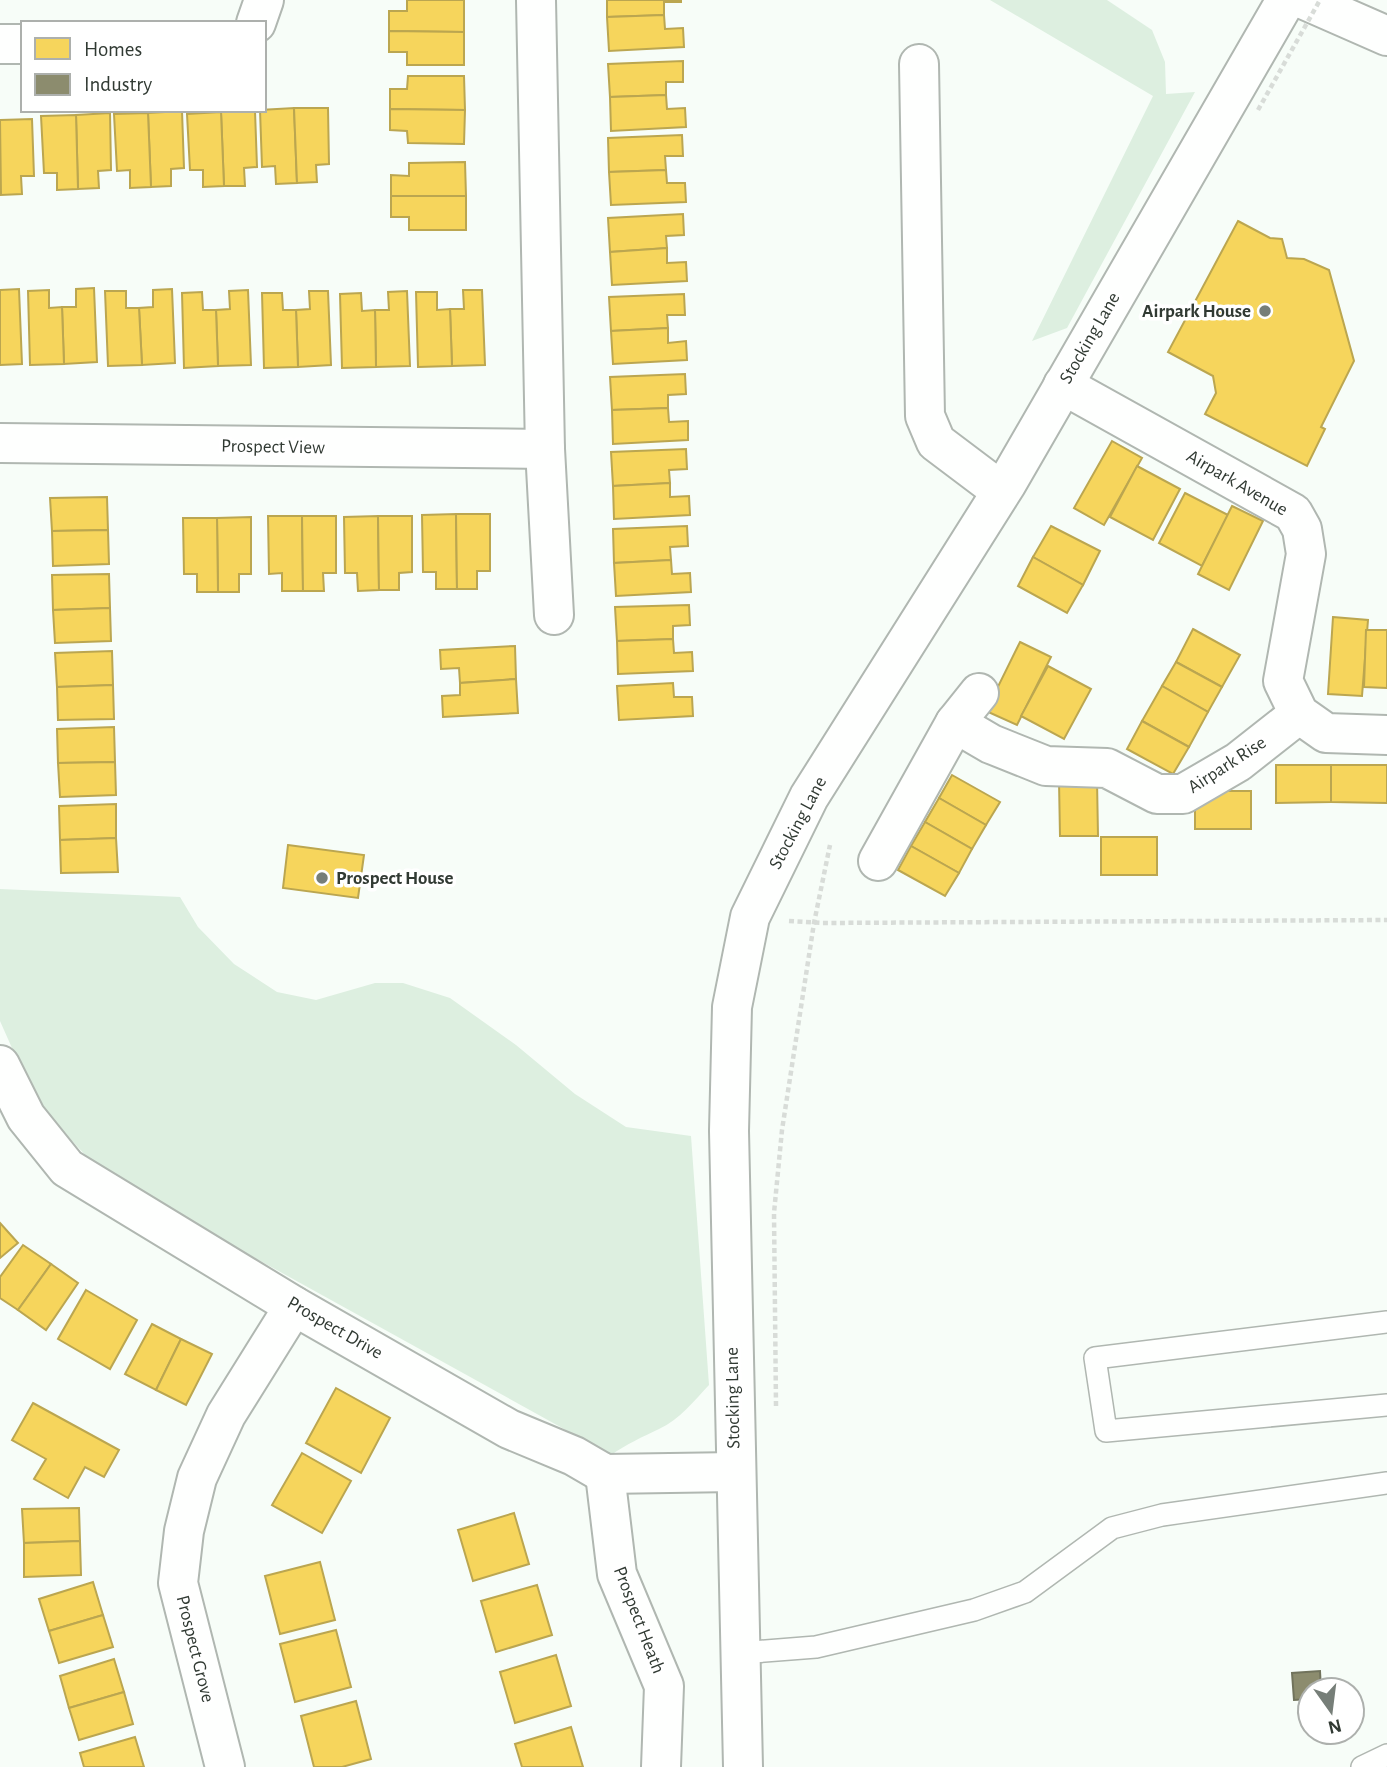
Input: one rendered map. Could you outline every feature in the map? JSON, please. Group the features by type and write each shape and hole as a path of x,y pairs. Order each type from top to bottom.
{"main road":[{"path":"257,21 264,0"},
{"path":"536,0 545,449 554,615"},
{"name":"Stocking Lane","path":"743,1767 735,1472 730,1073 732,1007 750,917 809,797 1001,491 1063,385 1242,106 1286,0"},
{"path":"1305,0 1387,36"},
{"path":"0,44 21,44"},
{"path":"919,64 925,416 936,442 1001,491"},
{"name":"Airpark Avenue","path":"1063,385 1293,513 1302,529 1306,554 1283,681 1299,714"},
{"name":"Prospect View","path":"0,443 545,449"},
{"path":"878,861 955,723 979,693"},
{"path":"1299,714 1326,733 1387,734"},
{"name":"Airpark Rise","path":"955,723 991,744 1046,766 1107,768 1157,794 1183,794 1238,762 1299,714"},
{"name":"Prospect Drive","path":"0,1065 26,1117 67,1168 294,1306 509,1430 574,1456 605,1474"},
{"name":"Prospect Grove","path":"225,1767 178,1583 184,1531 197,1478 226,1415 294,1306"},
{"path":"605,1474 735,1472"},
{"name":"Prospect Heath","path":"605,1474 617,1574 664,1686 661,1767"}],"lane":[{"path":"1387,1322 1095,1358 1106,1431 1387,1405"},
{"path":"740,1653 816,1647 974,1610 1025,1592 1112,1528 1162,1515 1387,1483"},
{"path":"1362,1767 1387,1755"}],"path":[{"path":"1242,106 1320,0"},
{"path":"750,917 822,923 1387,920"}],"green space":[{"path":"990,0 1107,0 1152,30 1165,62 1166,94 1195,92 1067,328 1032,341 1153,96"},
{"path":"0,889 180,897 198,927 234,964 277,992 316,1000 375,983 403,983 450,998 516,1045 575,1094 626,1127 691,1136 709,1385 674,1420 611,1455 190,1222 87,1157 36,1102 0,1021"}],"building: Homes":[{"path":"407,0 464,0 464,32 389,31 389,11 407,11"},
{"path":"607,0 681,2 664,2 664,15 607,17"},
{"path":"664,15 665,29 683,28 684,47 609,51 607,17"},
{"path":"389,31 464,32 464,65 407,65 407,52 389,52"},
{"path":"683,61 683,82 666,82 666,95 610,97 608,64"},
{"path":"408,76 464,76 465,110 390,109 390,89 407,89"},
{"path":"666,95 667,109 685,108 686,127 611,131 610,97"},
{"path":"294,108 297,183 276,184 275,166 262,167 260,112 266,112 266,110"},
{"path":"294,108 328,108 329,164 316,165 317,182 297,183"},
{"path":"390,109 465,110 464,144 408,143 407,131 390,130"},
{"path":"182,112 184,168 171,169 171,186 151,187 148,113"},
{"path":"221,112 255,112 257,167 244,168 245,186 224,186"},
{"path":"221,112 224,186 203,187 203,170 190,170 187,114"},
{"path":"110,113 111,170 98,171 99,188 78,189 76,115"},
{"path":"148,113 151,187 130,188 130,170 117,171 114,114"},
{"path":"76,115 78,189 57,190 57,173 44,173 41,116"},
{"path":"32,119 34,176 21,176 22,194 1,195 0,120"},
{"path":"682,135 683,156 665,156 666,170 609,172 608,138"},
{"path":"465,162 466,196 391,196 391,175 409,176 409,163"},
{"path":"666,170 667,183 685,183 686,202 611,205 609,172"},
{"path":"391,196 466,196 466,230 409,230 409,217 391,217"},
{"path":"683,214 684,235 666,236 667,248 610,252 608,218"},
{"name":"Airpark House","path":"1238,221 1270,238 1282,239 1287,258 1304,259 1329,270 1354,361 1321,427 1325,429 1307,466 1205,414 1216,393 1213,376 1168,352"},
{"path":"667,248 667,263 686,262 687,281 612,285 610,252"},
{"path":"94,288 97,362 64,364 62,307 76,307 76,289"},
{"path":"19,289 22,364 0,365 0,290"},
{"path":"172,289 175,363 142,365 139,308 153,307 153,290"},
{"path":"49,290 49,308 62,307 64,364 30,365 28,291"},
{"path":"248,290 251,365 218,366 216,310 230,309 229,291"},
{"path":"463,290 482,290 485,365 452,366 450,309 464,309"},
{"path":"105,291 126,291 126,308 139,308 142,365 108,366"},
{"path":"309,291 328,291 331,365 298,367 296,310 310,309"},
{"path":"407,291 410,366 376,367 375,310 389,310 388,292"},
{"path":"202,292 203,310 216,310 218,366 184,368 182,293"},
{"path":"416,292 437,292 437,310 450,309 452,366 418,367"},
{"path":"262,293 282,293 283,310 296,310 298,367 264,368"},
{"path":"361,293 362,311 375,310 376,367 342,368 340,294"},
{"path":"684,294 685,315 667,315 668,328 611,331 609,297"},
{"path":"668,328 668,343 686,341 687,360 613,364 611,331"},
{"path":"685,374 686,394 668,395 668,408 612,410 610,377"},
{"path":"668,408 669,422 688,421 688,440 613,444 612,410"},
{"path":"1112,441 1142,458 1104,525 1074,508"},
{"path":"686,449 687,469 669,470 670,483 613,486 611,452"},
{"path":"1137,466 1180,489 1153,540 1110,517"},
{"path":"670,483 670,497 689,496 690,515 614,519 613,486"},
{"path":"1185,493 1228,515 1202,566 1159,543"},
{"path":"107,497 108,530 52,531 50,498"},
{"path":"1232,506 1263,521 1229,590 1198,574"},
{"path":"456,514 457,589 436,589 436,572 423,572 422,515"},
{"path":"456,514 490,514 490,571 477,571 477,589 457,589"},
{"path":"268,516 302,516 303,591 282,591 282,573 269,574"},
{"path":"302,516 336,516 336,573 323,573 324,591 303,591"},
{"path":"378,516 379,590 358,591 357,573 345,573 344,517"},
{"path":"378,516 412,516 412,572 399,573 399,590 379,590"},
{"path":"251,517 251,574 239,574 239,592 218,592 217,518"},
{"path":"183,518 217,518 218,592 197,592 197,574 184,574"},
{"path":"687,526 688,546 670,547 671,560 614,563 613,529"},
{"path":"1051,526 1100,551 1083,585 1033,557"},
{"path":"108,530 109,564 53,566 52,531"},
{"path":"1033,557 1083,585 1067,613 1018,586"},
{"path":"671,560 672,574 690,573 691,592 616,596 614,563"},
{"path":"109,574 110,608 53,610 52,575"},
{"path":"689,605 690,625 673,626 673,639 617,641 615,607"},
{"path":"110,608 111,641 55,643 53,610"},
{"path":"1333,617 1368,620 1362,696 1328,694"},
{"path":"1193,629 1240,655 1222,687 1176,662"},
{"path":"1366,630 1387,630 1387,688 1364,687"},
{"path":"673,639 674,653 692,652 693,671 618,674 617,641"},
{"path":"1020,642 1051,657 1017,725 986,711"},
{"path":"515,646 516,679 460,683 459,668 441,669 440,650"},
{"path":"112,651 113,685 57,687 55,653"},
{"path":"1176,662 1222,687 1208,712 1162,686"},
{"path":"1048,666 1091,689 1064,739 1021,716"},
{"path":"516,679 518,713 443,717 442,696 460,695 460,683"},
{"path":"673,683 674,697 692,697 693,716 619,720 617,686"},
{"path":"113,685 114,719 58,720 57,687"},
{"path":"1162,686 1208,712 1189,747 1142,721"},
{"path":"1142,721 1189,747 1173,774 1127,749"},
{"path":"114,727 115,762 58,763 57,729"},
{"path":"115,762 116,795 60,797 58,763"},
{"path":"1276,765 1331,765 1331,802 1276,803"},
{"path":"1331,765 1387,765 1387,803 1331,802"},
{"path":"952,775 1000,802 986,825 939,798"},
{"path":"1097,780 1098,836 1060,836 1059,781"},
{"path":"1195,791 1251,791 1251,829 1195,829"},
{"path":"939,798 986,825 972,849 925,822"},
{"path":"116,804 116,838 60,840 59,806"},
{"path":"925,822 972,849 959,873 911,846"},
{"path":"1101,837 1157,837 1157,875 1101,875"},
{"path":"116,838 118,872 61,873 60,840"},
{"name":"Prospect House","path":"288,845 364,855 358,898 283,888"},
{"path":"911,846 959,873 945,896 898,870"},
{"path":"0,1223 18,1243 0,1258"},
{"path":"23,1245 51,1264 18,1310 0,1298 0,1277"},
{"path":"51,1264 78,1283 46,1330 18,1310"},
{"path":"86,1290 137,1320 110,1369 58,1339"},
{"path":"152,1324 181,1339 156,1390 125,1374"},
{"path":"181,1339 212,1354 186,1405 156,1390"},
{"path":"336,1388 390,1418 361,1473 306,1443"},
{"path":"33,1403 119,1450 104,1477 85,1467 68,1498 34,1479 46,1459 12,1440"},
{"path":"302,1453 351,1481 322,1533 272,1505"},
{"path":"79,1508 80,1541 24,1543 22,1509"},
{"path":"514,1513 529,1564 473,1581 458,1530"},
{"path":"80,1541 81,1575 24,1577 24,1543"},
{"path":"320,1562 335,1620 280,1634 265,1576"},
{"path":"93,1582 103,1615 49,1631 39,1599"},
{"path":"537,1585 552,1635 496,1652 481,1601"},
{"path":"103,1615 113,1647 59,1663 49,1631"},
{"path":"336,1630 351,1687 295,1702 280,1644"},
{"path":"556,1655 571,1706 515,1723 500,1672"},
{"path":"114,1659 124,1692 69,1708 60,1676"},
{"path":"124,1692 133,1724 79,1740 69,1708"},
{"path":"356,1701 371,1759 342,1767 314,1767 301,1716"},
{"path":"571,1727 583,1767 522,1767 515,1744"},
{"path":"135,1737 144,1767 84,1767 80,1753"}],"building: Industry":[{"path":"1320,1671 1320,1676 1296,1676 1294,1700 1292,1673"}],"place":[{"name":"Airpark House","path":"1265,311"},
{"name":"Prospect House","path":"322,878"}]}
